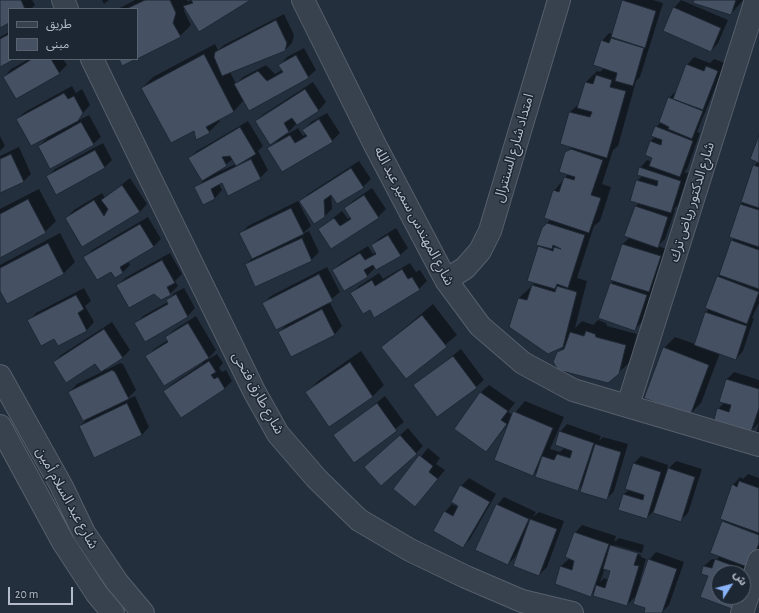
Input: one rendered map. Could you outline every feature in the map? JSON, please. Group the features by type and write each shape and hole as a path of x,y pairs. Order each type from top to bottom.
{"street":[{"name":"شارع المهندس سمير عبد الله","path":"302,0 374,143 446,280 480,326 523,363 573,390 628,405 759,445"},
{"name":"امتداد شارع السنترال","path":"446,280 465,268 480,251 490,231 559,0"},
{"name":"شارع الدكتور رياض ترك","path":"628,405 756,0"},
{"name":"شارع طارق فتحى","path":"92,60 254,391 278,434 317,480 359,520 410,550 466,577 522,601 572,613"},
{"name":"شارع عبد السلام أمين","path":"0,376 62,487 84,533 117,582 143,613"},
{"name":"شارع عبد السلام أمين","path":"0,426 63,542 97,594 112,613"},
{"path":"742,613 759,561"}],"building":[{"path":"0,0 21,0 25,8 8,8 8,24 0,28"},
{"path":"145,0 170,0 176,13 173,23 181,37 138,58 138,8 128,8"},
{"path":"191,0 249,1 199,32 183,6 193,3"},
{"path":"622,0 656,11 645,48 611,37"},
{"path":"694,0 736,0 731,15 693,3"},
{"path":"673,7 721,28 711,52 663,31"},
{"path":"276,20 287,43 285,51 222,76 214,57 215,52"},
{"path":"8,35 8,60 13,60 0,67 0,39"},
{"path":"611,38 644,48 633,86 615,81 617,73 593,65 601,40 609,43"},
{"path":"204,54 234,112 206,127 210,133 196,140 194,131 171,143 141,88"},
{"path":"296,55 309,78 249,111 234,84 258,71 267,81 283,72 278,65"},
{"path":"30,60 52,60 60,74 16,99 3,77"},
{"path":"119,60 134,60 122,66"},
{"path":"686,64 704,71 706,66 718,71 703,110 673,99"},
{"path":"596,75 612,80 610,87 626,91 607,158 560,144 569,112 590,117 592,112 577,108 585,82 593,84"},
{"path":"305,89 319,111 297,125 292,118 284,123 289,132 270,145 255,121"},
{"path":"64,93 68,99 74,96 83,113 78,121 31,146 16,119"},
{"path":"668,97 703,111 692,139 668,129 669,127 659,122"},
{"path":"319,119 333,142 282,172 267,148 290,135 295,143 307,136 302,130"},
{"path":"81,122 94,145 50,169 38,146"},
{"path":"655,126 693,141 680,177 649,166 652,158 645,155 650,141 661,145 662,140 651,136"},
{"path":"240,127 256,154 236,166 230,156 222,157 227,166 202,181 188,158"},
{"path":"759,135 759,163 750,159"},
{"path":"571,149 603,160 591,195 601,198 589,233 544,218 553,190 559,192 564,177 574,180 575,177 559,172 565,152"},
{"path":"95,150 105,168 56,195 46,176"},
{"path":"11,154 24,182 0,193 0,159"},
{"path":"251,159 261,179 228,196 222,183 211,189 215,199 203,205 194,187"},
{"path":"753,165 759,167 759,208 741,202"},
{"path":"639,167 681,181 671,213 630,201 636,180 657,186 658,181 637,175"},
{"path":"351,168 364,188 337,204 331,195 324,200 325,217 314,224 299,201"},
{"path":"122,185 140,212 82,247 65,218 94,200 104,216 108,209 101,200"},
{"path":"364,195 379,218 331,249 318,229 334,218 340,226 351,219 344,208"},
{"path":"28,199 46,233 0,258 0,214"},
{"path":"740,204 759,210 759,247 729,237"},
{"path":"635,206 668,217 658,248 624,236"},
{"path":"291,208 304,234 252,259 239,233"},
{"path":"547,223 585,235 568,288 557,284 555,289 527,281 538,246 553,251 554,247 561,249 553,245 552,249 536,245 542,228"},
{"path":"140,224 154,247 120,267 123,273 115,278 111,272 97,280 83,257"},
{"path":"388,235 401,256 376,270 373,265 364,270 368,277 344,291 332,270 360,253 365,260 376,254 371,245"},
{"path":"302,238 312,261 255,287 245,264"},
{"path":"731,240 759,250 759,289 719,275"},
{"path":"48,243 64,274 7,304 0,291 0,268"},
{"path":"622,244 661,256 649,292 610,280"},
{"path":"162,260 175,283 167,287 171,295 161,300 154,294 129,308 116,285"},
{"path":"402,269 408,279 412,277 420,290 374,318 370,310 363,314 350,293 372,280 375,286"},
{"path":"319,274 333,301 276,330 262,303"},
{"path":"717,276 759,292 747,324 705,308"},
{"path":"610,283 647,295 635,331 598,318"},
{"path":"532,285 555,292 557,286 577,292 563,347 548,354 509,327 518,298 527,300"},
{"path":"176,294 188,317 145,342 134,323 168,304 166,300"},
{"path":"76,295 84,309 78,313 87,331 58,346 54,339 41,346 27,320"},
{"path":"322,309 335,335 291,357 278,332"},
{"path":"705,312 747,326 736,360 694,345"},
{"path":"422,315 447,347 406,379 381,347"},
{"path":"188,323 209,358 164,386 145,356 168,342 165,337"},
{"path":"104,329 123,358 101,372 95,364 66,383 53,362"},
{"path":"586,331 595,334 596,337 626,345 619,374 608,383 558,370 553,362 557,352 564,349 570,332 584,336"},
{"path":"663,347 709,365 690,416 644,398"},
{"path":"453,356 477,388 437,417 413,385"},
{"path":"209,361 216,372 211,375 214,379 218,377 225,389 181,418 163,391"},
{"path":"350,362 373,397 329,427 305,392"},
{"path":"112,370 115,372 129,399 83,421 68,392"},
{"path":"726,379 759,389 759,408 751,432 714,420 717,408 729,412 731,405 719,402"},
{"path":"480,392 508,411 501,420 507,424 486,452 454,429"},
{"path":"127,403 142,435 94,458 79,426"},
{"path":"377,403 397,431 354,463 333,435"},
{"path":"513,411 553,428 533,476 494,460"},
{"path":"559,431 594,443 578,491 535,477 542,456 554,460 557,454 570,458 572,451 555,445"},
{"path":"400,435 417,454 381,486 364,467"},
{"path":"595,444 621,452 607,500 580,492"},
{"path":"419,455 433,466 429,472 438,479 415,507 393,489"},
{"path":"633,463 661,472 647,519 618,510 623,494 643,500 644,495 625,489"},
{"path":"668,468 695,477 681,522 653,513"},
{"path":"739,481 759,488 759,533 720,519 732,484 737,487"},
{"path":"460,485 490,502 463,548 433,531 444,511 453,516 458,506 451,502"},
{"path":"496,504 529,519 508,565 475,550"},
{"path":"530,519 557,529 539,576 513,566"},
{"path":"722,521 759,535 759,543 751,565 742,565 710,553"},
{"path":"574,532 609,544 591,597 555,584 560,566 572,570 574,561 565,557"},
{"path":"610,545 638,553 634,565 639,566 627,606 593,596 596,585 605,588 610,571 603,569"},
{"path":"648,559 677,569 662,613 644,613 645,608 633,604"},
{"path":"715,559 731,565 713,565"},
{"path":"703,566 711,568 711,601 700,597 708,576 701,574"},
{"path":"721,605 739,605 737,611"}]}
